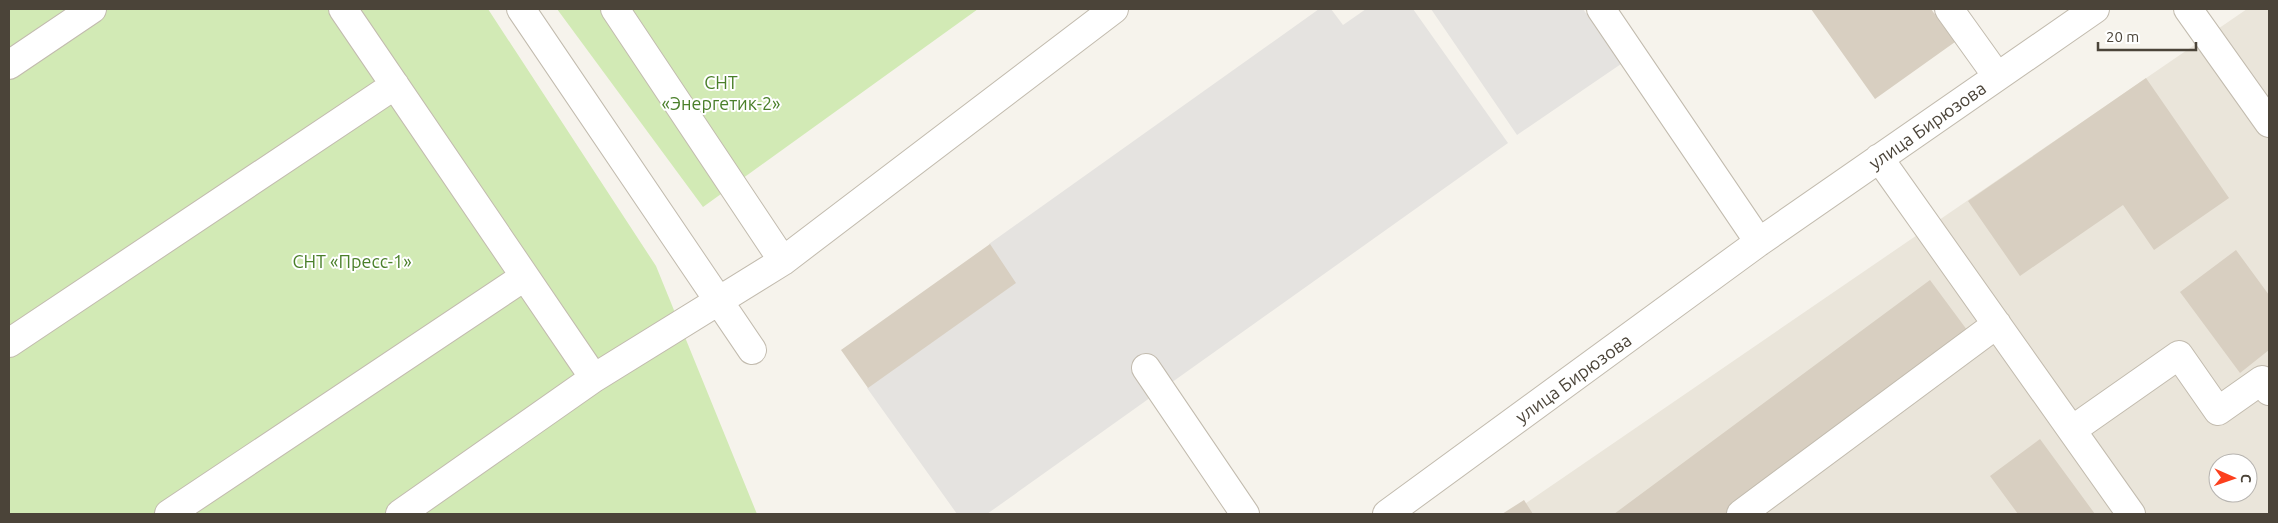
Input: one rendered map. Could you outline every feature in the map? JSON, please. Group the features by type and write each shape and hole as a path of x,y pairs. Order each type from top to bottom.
{"street":[{"path":"9,65 92,9"},
{"path":"520,9 752,350"},
{"path":"615,9 783,261"},
{"path":"400,514 594,378 783,261 1114,9"},
{"path":"1601,9 1759,242"},
{"path":"1948,9 1997,76"},
{"name":"улица Бирюзова","path":"1387,514 1759,242 2095,9"},
{"path":"2188,9 2269,123"},
{"path":"347,10 395,85 594,378"},
{"path":"9,343 395,85"},
{"path":"1879,158 2132,514"},
{"path":"169,514 524,277"},
{"path":"1741,514 1997,324"},
{"path":"2072,430 2178,355 2218,411 2262,380 2269,391"},
{"path":"1146,368 1245,514"}],"shaded area":[{"path":"1319,9 1331,9 1343,25 1366,9 1413,9 1508,143 987,514 957,514 867,388 1015,283 989,244"},
{"path":"1431,9 1583,9 1621,64 1517,135"},
{"path":"2247,9 2269,9 2269,514 1510,514"}],"green space":[{"name":"СНТ «Пресс-1»","path":"9,9 488,9 656,266 757,514 9,514"},
{"name":"СНТ «Энергетик-2»","path":"557,9 978,9 703,207"}],"building":[{"path":"1811,9 1931,9 1955,42 1875,99"},
{"path":"2146,78 2229,198 2154,250 2123,205 2020,276 1968,201"},
{"path":"990,244 1016,283 868,388 841,350"},
{"path":"2236,250 2269,295 2269,350 2240,373 2180,292"},
{"path":"1930,280 1970,334 1728,514 1614,514"},
{"path":"2040,439 2095,514 2018,514 1990,476"},
{"path":"1524,500 1533,514 1502,514"}]}
